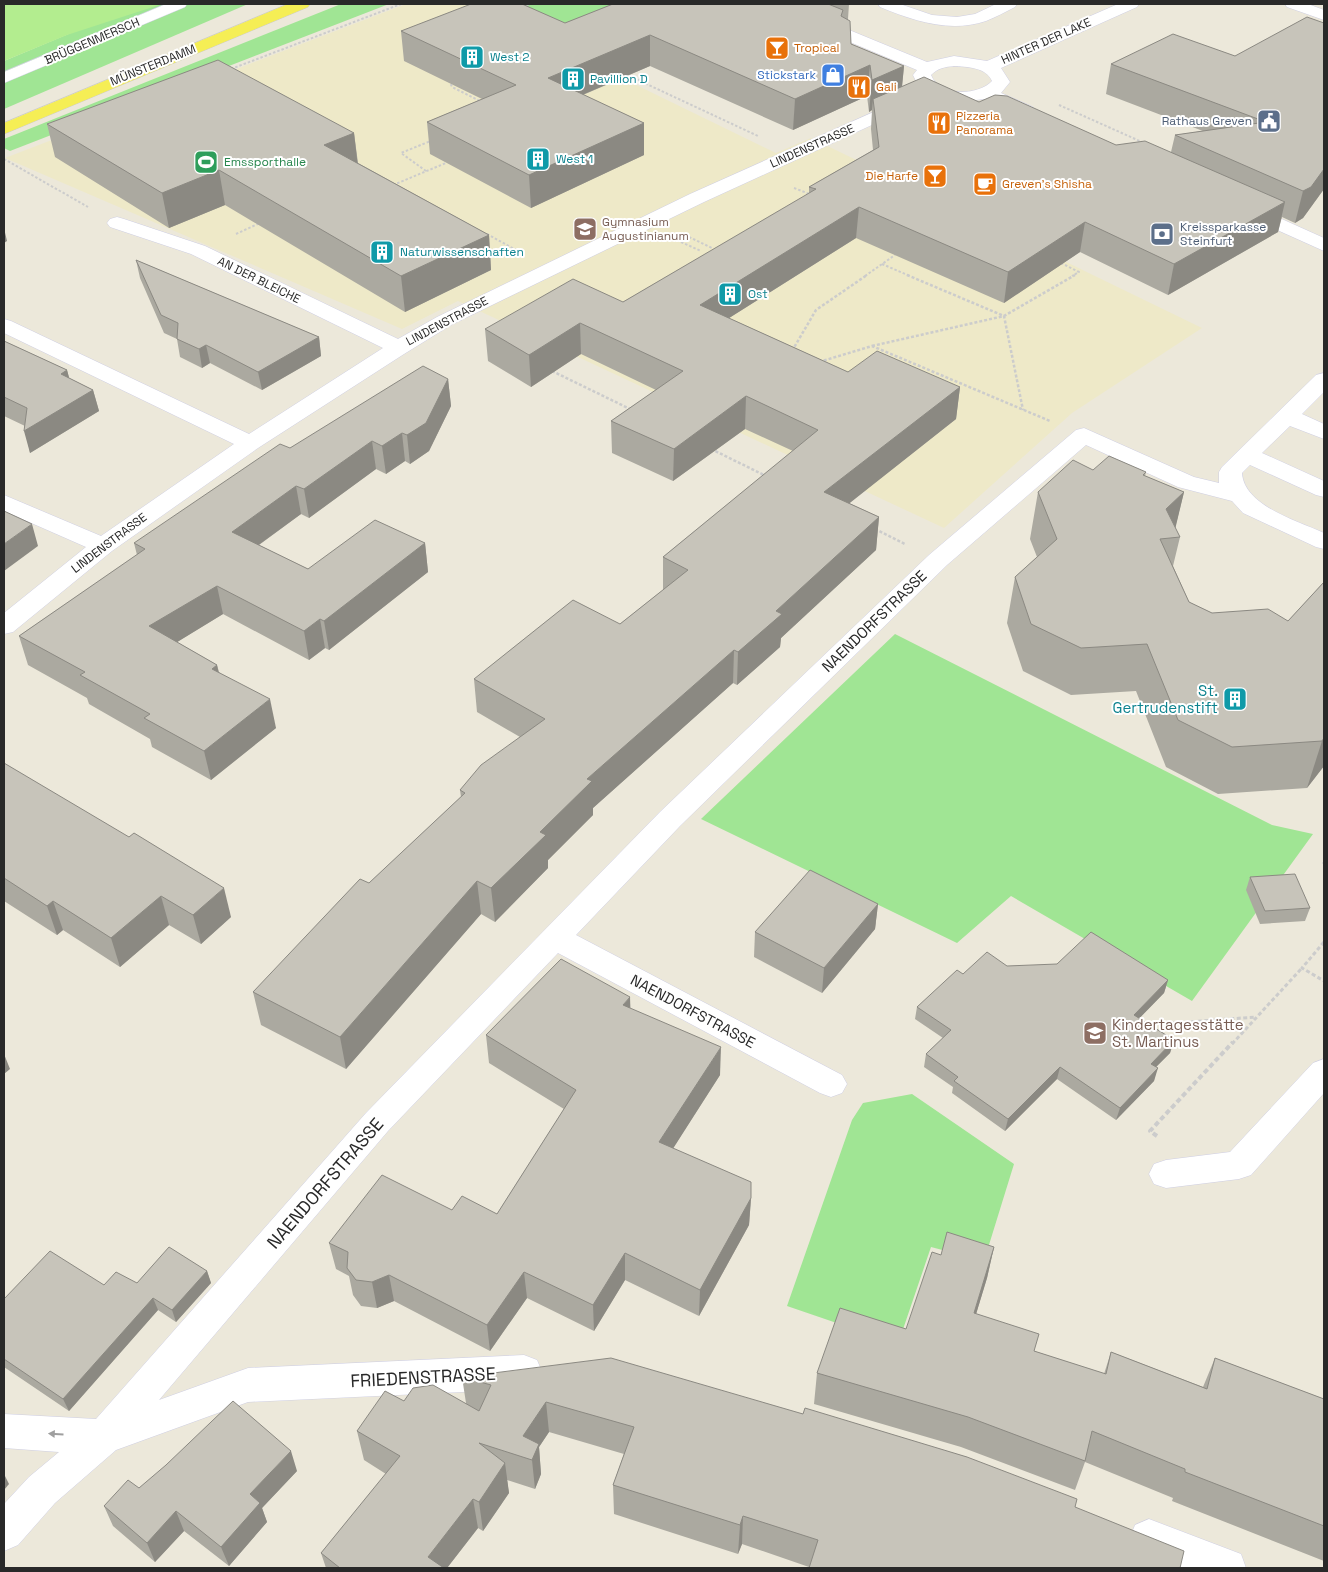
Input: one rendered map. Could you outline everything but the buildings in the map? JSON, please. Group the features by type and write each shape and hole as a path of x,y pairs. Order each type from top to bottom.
{"main road":[{"name":"MÜNSTERDAMM","path":"4,129 105,85 302,4"}],"street":[{"name":"BRÜGGENMERSCH","path":"4,78 179,4"},
{"path":"772,4 927,68"},
{"path":"886,4 919,17 949,22 979,18 1009,4"},
{"path":"1292,4 1324,15"},
{"path":"1126,6 1144,16"},
{"name":"HINTER DER LAKE","path":"988,67 1126,6"},
{"path":"943,62 967,62 988,67 1000,76 1001,82 998,87 987,93 958,96 934,90 926,86 922,80 922,75 927,68 943,62"},
{"name":"LINDENSTRASSE","path":"4,626 102,546 250,443 396,349 444,321 697,198 934,90"},
{"path":"987,93 1045,119"},
{"path":"1232,203 1324,244"},
{"name":"AN DER BLEICHE","path":"117,223 198,250 389,342 396,349"},
{"path":"1304,235 1324,224"},
{"path":"4,325 250,443"},
{"path":"1324,380 1230,472 1231,485 1251,508 1324,542"},
{"path":"1287,416 1324,432"},
{"path":"1084,435 1186,482 1241,496"},
{"name":"NAENDORFSTRASSE","path":"104,1437 377,1122 670,819 938,560 1084,435"},
{"path":"1246,455 1324,490"},
{"path":"4,502 102,546"},
{"name":"NAENDORFSTRASSE","path":"555,938 831,1084"},
{"path":"1166,1174 1239,1165 1324,1072"},
{"name":"FRIEDENSTRASSE","path":"4,1532 42,1490 104,1437 248,1385 559,1370"},
{"name":"FRIEDENSTRASSE","path":"4,1431 104,1437"},
{"path":"1114,1525 1218,1567"}],"path":[{"path":"515,9 530,4"},
{"path":"618,70 795,153"},
{"path":"446,73 452,87 484,103"},
{"path":"1056,104 1150,146"},
{"path":"426,171 402,153 440,136"},
{"path":"432,140 439,144"},
{"path":"4,159 117,223"},
{"path":"393,185 446,163"},
{"path":"387,181 402,189"},
{"path":"798,190 813,196"},
{"path":"198,250 268,220"},
{"path":"479,230 522,253"},
{"path":"694,248 701,251"},
{"path":"789,358 816,310 896,255"},
{"path":"816,363 872,346 1004,316 1079,272 1053,259"},
{"path":"882,264 1004,316"},
{"path":"1004,316 1023,410"},
{"path":"872,346 1084,435"},
{"path":"544,367 634,411"},
{"path":"705,446 768,476"},
{"path":"875,529 938,560"},
{"path":"1205,1169 1150,1131 1324,942"},
{"path":"1302,968 1324,982"},
{"path":"1141,1026 1257,1016"}],"shaded area":[{"name":"Gymnasium Augustinianum","path":"406,4 470,4 776,153 811,138 1202,328 1072,413 944,528 458,301 402,329 5,158"}],"green space":[{"path":"4,4 162,4 67,35 4,61"},
{"path":"140,4 248,4 4,109 4,61"},
{"path":"341,4 389,4 10,151 4,148 4,139"},
{"path":"482,4 663,4 558,42"},
{"path":"895,634 1272,825 1313,834 1192,1001 1011,896 957,943 701,819"},
{"path":"912,1094 1014,1164 984,1261 931,1247 898,1344 787,1306 852,1120 863,1103"}],"place":[{"name":"Tropical","path":"777,48"},
{"name":"West 2","path":"472,57"},
{"name":"Stickstark","path":"833,75"},
{"name":"Pavillion D","path":"573,79"},
{"name":"Gali","path":"859,87"},
{"name":"Rathaus Greven","path":"1269,121"},
{"name":"Pizzeria Panorama","path":"939,123"},
{"name":"West 1","path":"538,159"},
{"name":"Emssporthalle","path":"206,162"},
{"name":"Die Harfe","path":"935,176"},
{"name":"Greven's Shisha","path":"985,184"},
{"name":"Gymnasium Augustinianum","path":"585,229"},
{"name":"Kreissparkasse Steinfurt","path":"1162,234"},
{"name":"Naturwissenschaften","path":"382,252"},
{"name":"Ost","path":"730,294"},
{"name":"St. Gertrudenstift","path":"1235,699"},
{"name":"Kindertagesstätte St. Martinus","path":"1095,1033"}]}
